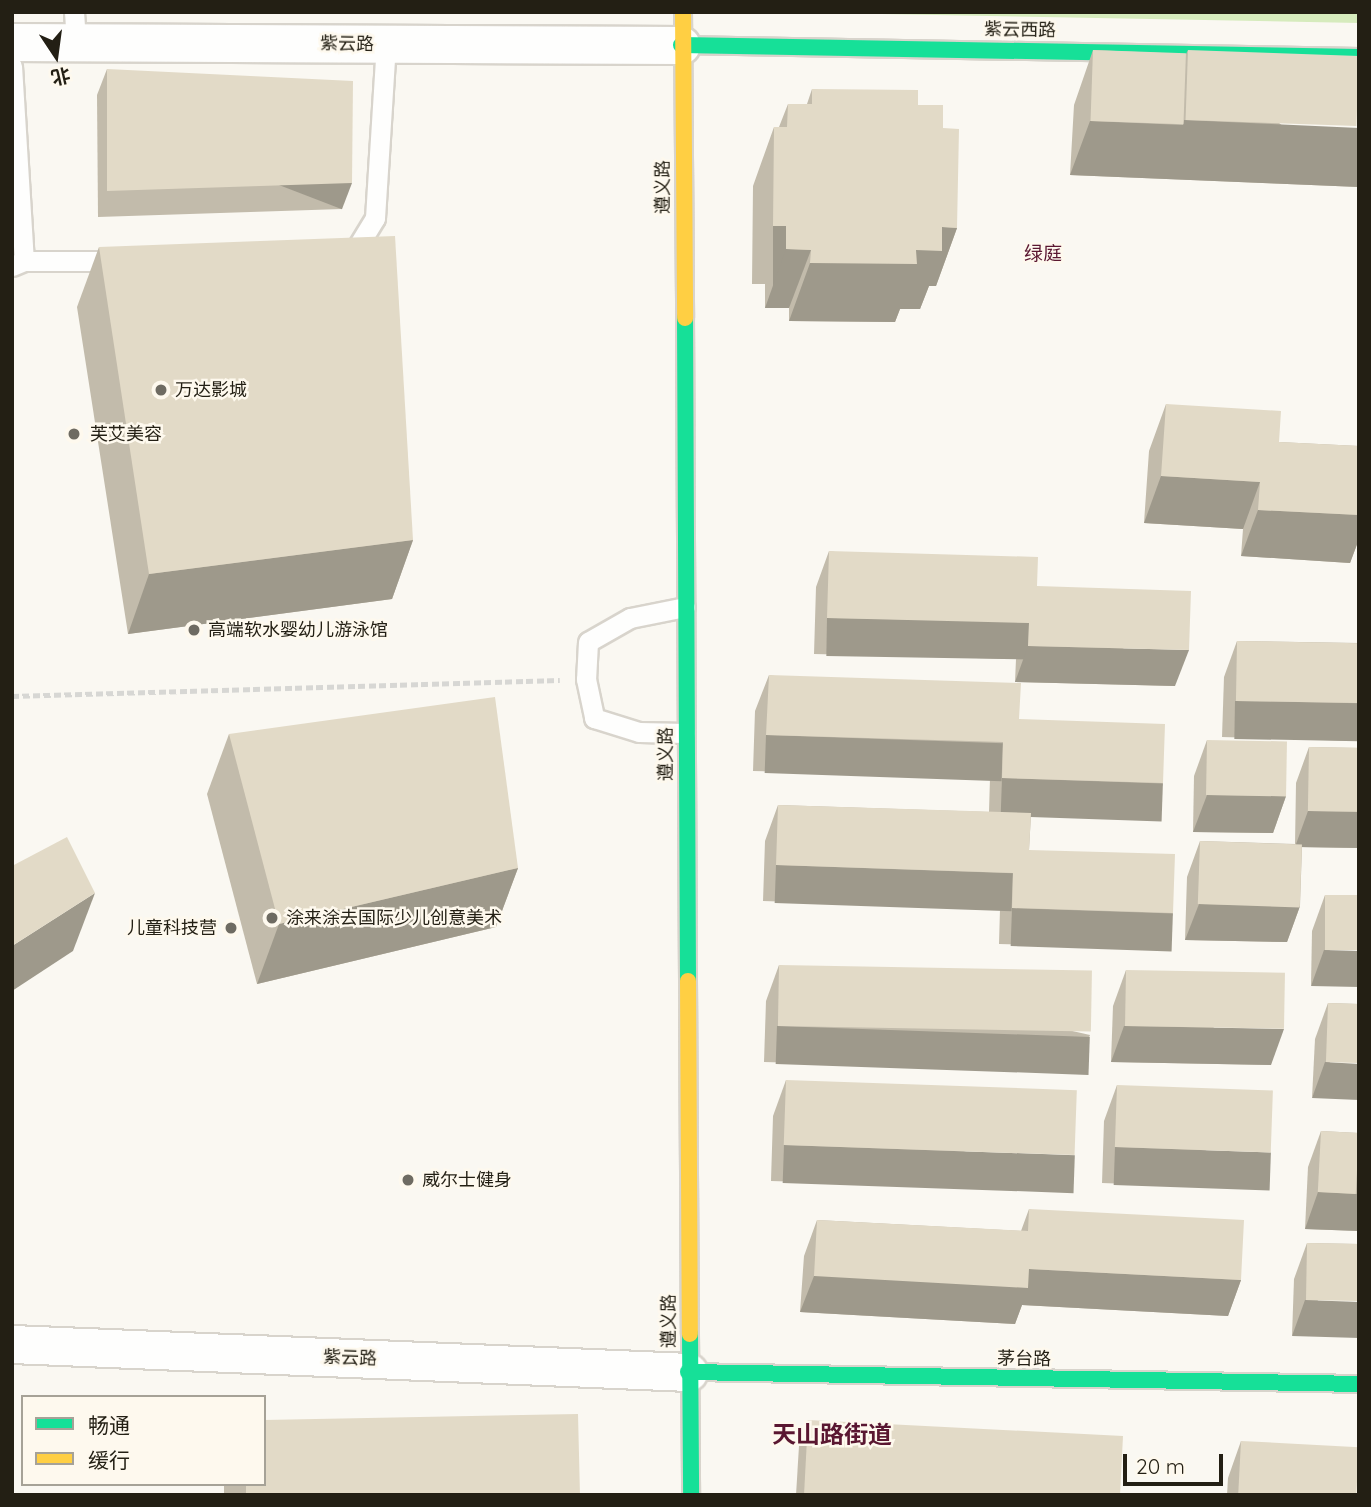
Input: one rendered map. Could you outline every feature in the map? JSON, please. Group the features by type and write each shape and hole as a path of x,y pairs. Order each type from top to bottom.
{"street":[{"name":"紫云路","path":"12,42 75,27 386,45 682,29"},
{"name":"紫云西路","path":"682,29 1359,57"},
{"name":"遵义路","path":"682,29 688,1372 691,1495"},
{"name":"紫云路","path":"12,1344 688,1372"},
{"name":"茅台路","path":"688,1372 1359,1384"}],"lane":[{"path":"324,259 352,259 375,218 386,45"},
{"path":"12,66 18,263 133,261"},
{"path":"685,607 630,618 588,642 586,679 594,718 639,732 685,733"}],"path":[{"path":"12,696 586,679"}],"green space":[{"path":"761,12 1359,12 1359,23 826,13"}],"building":[{"path":"1093,50 1186,53 1183,124 1091,121"},
{"path":"1188,50 1359,56 1356,126 1186,120"},
{"path":"107,69 353,81 352,183 107,191"},
{"path":"812,89 918,90 918,105 943,105 943,128 959,129 957,228 942,227 942,251 916,250 917,264 810,263 811,250 786,249 786,226 773,226 774,127 787,127 788,104 812,104"},
{"path":"395,236 413,540 149,574 99,247"},
{"path":"1166,404 1281,411 1279,442 1359,446 1359,515 1258,510 1260,482 1161,476"},
{"path":"829,551 1038,557 1037,586 1191,591 1189,650 1028,646 1029,623 827,618"},
{"path":"1237,641 1359,643 1358,703 1236,701"},
{"path":"769,675 1021,683 1019,719 1165,724 1163,783 1002,778 1003,742 766,735"},
{"path":"495,697 518,868 279,924 229,734"},
{"path":"1207,740 1287,741 1286,796 1206,795"},
{"path":"1309,747 1359,748 1358,812 1308,811"},
{"path":"778,805 1031,813 1029,850 1175,854 1173,913 1012,908 1013,873 776,865"},
{"path":"67,837 95,893 12,946 12,866"},
{"path":"1200,841 1302,845 1300,908 1198,904"},
{"path":"1325,895 1359,895 1359,950 1325,950"},
{"path":"779,965 1092,970 1091,1031 778,1026"},
{"path":"1126,970 1285,973 1284,1029 1125,1026"},
{"path":"1328,1003 1359,1004 1357,1063 1326,1062"},
{"path":"786,1080 1077,1090 1075,1155 784,1145"},
{"path":"1117,1085 1273,1090 1271,1152 1115,1147"},
{"path":"1321,1131 1359,1133 1356,1194 1318,1192"},
{"path":"1029,1209 1244,1220 1241,1280 1029,1269 1028,1288 814,1276 817,1220 1028,1231"},
{"path":"1307,1243 1359,1244 1358,1301 1306,1300"},
{"path":"578,1414 580,1495 246,1495 246,1486 266,1486 266,1420"},
{"path":"808,1420 1123,1436 1120,1495 804,1495"},
{"path":"1241,1441 1359,1447 1356,1495 1238,1495"}],"traffic: fast":[{"path":"681,45 1359,57"},
{"path":"685,318 688,981"},
{"path":"690,1334 691,1495"},
{"path":"688,1372 1359,1384"}],"traffic: slow":[{"path":"683,12 685,318"},
{"path":"688,981 690,1334"}],"place":[{"name":"万达影城","path":"161,390"},
{"name":"芙艾美容","path":"74,434"},
{"name":"高端软水婴幼儿游泳馆","path":"194,630"},
{"name":"涂来涂去国际少儿创意美术","path":"272,918"},
{"name":"儿童科技营","path":"231,928"},
{"name":"威尔士健身","path":"408,1180"}],"district":[{"name":"绿庭","path":"1043,254"},
{"name":"天山路街道","path":"832,1435"}]}
